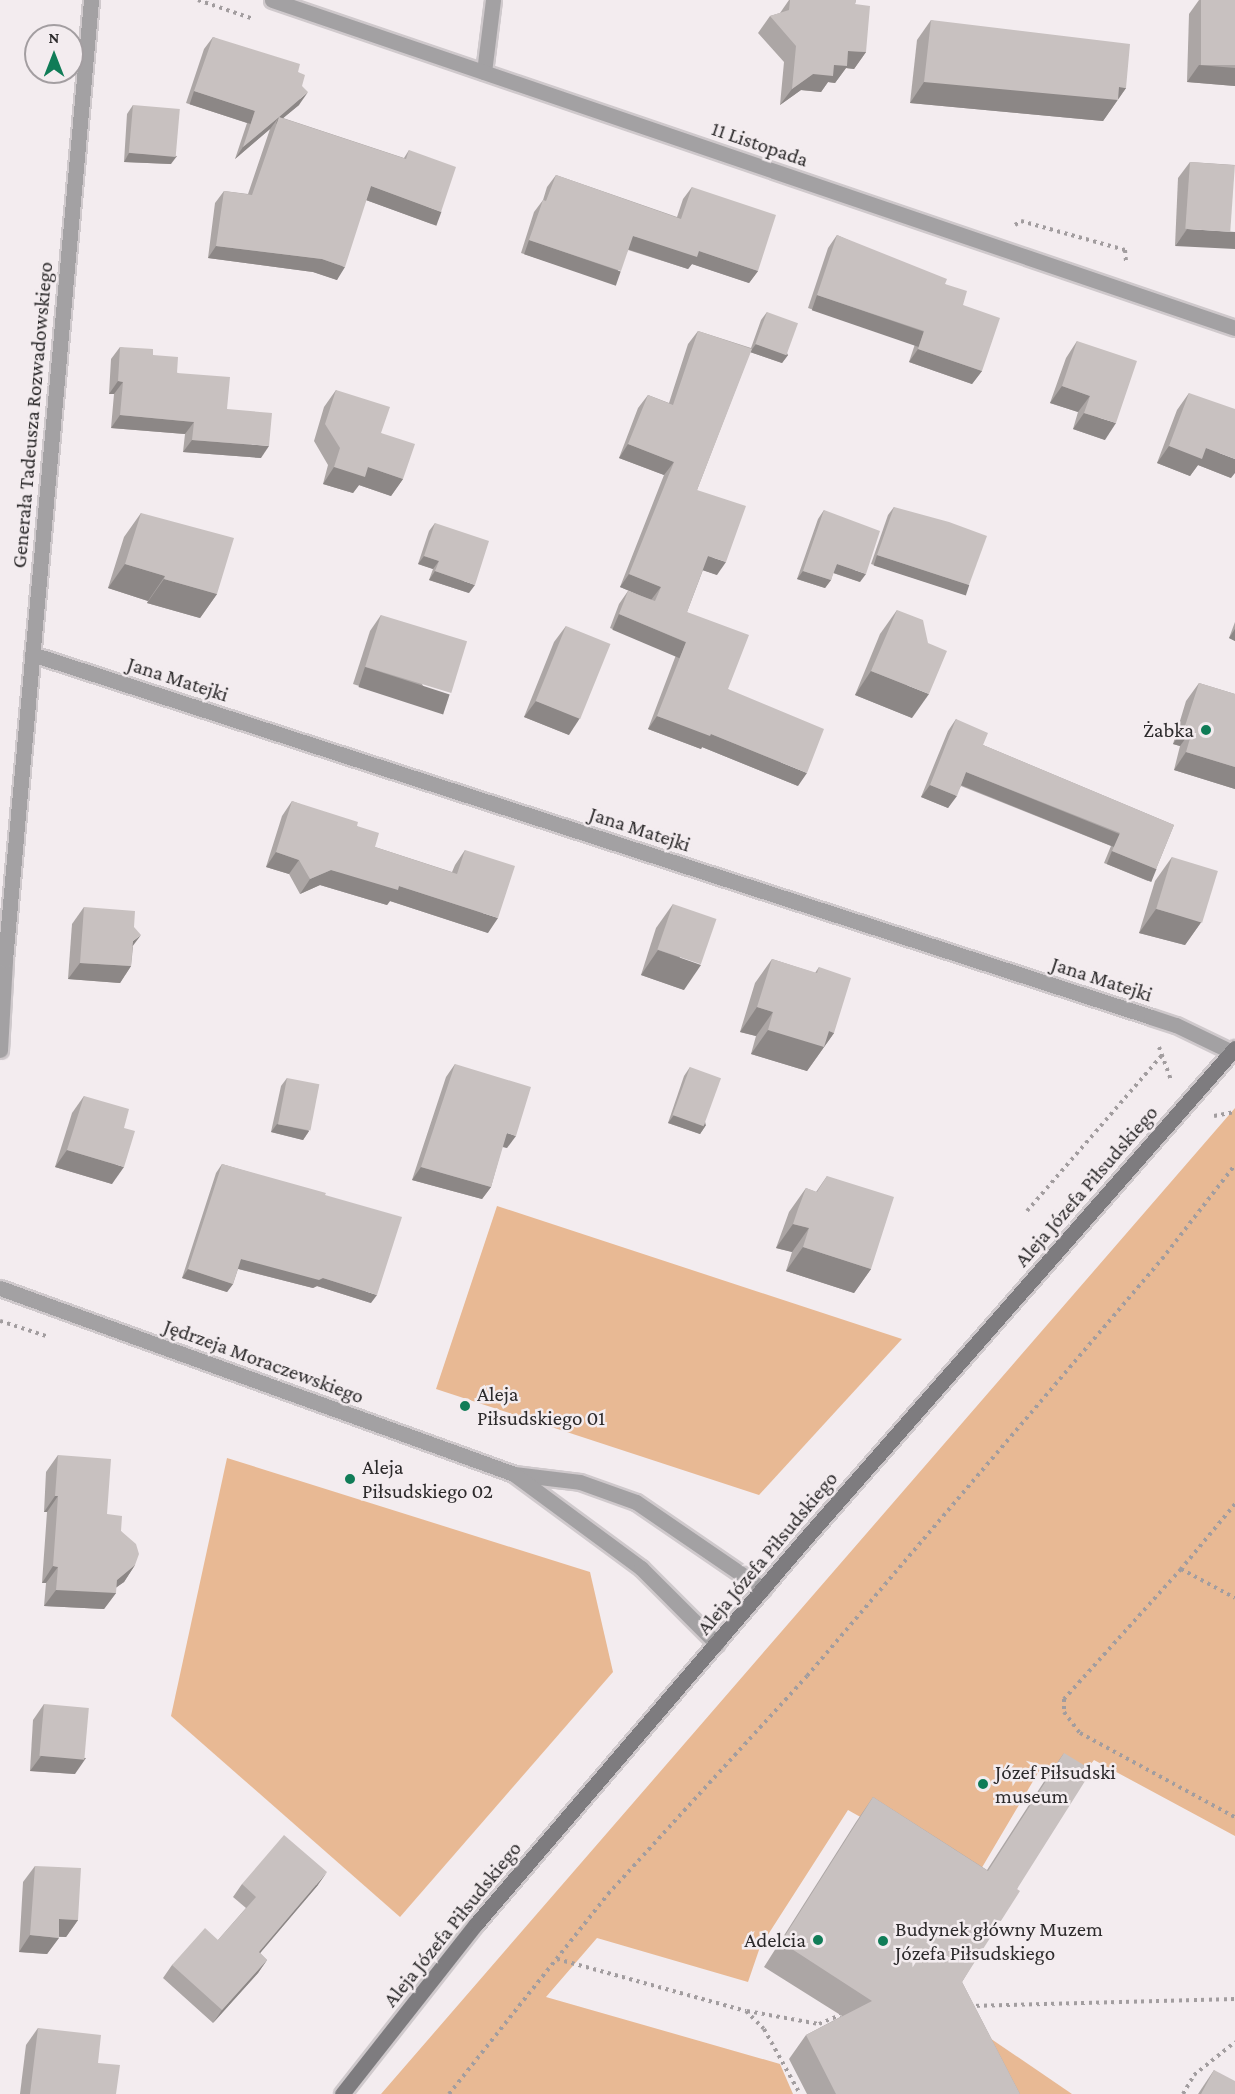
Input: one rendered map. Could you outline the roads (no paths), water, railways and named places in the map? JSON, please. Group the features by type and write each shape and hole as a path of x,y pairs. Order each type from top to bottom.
{"main road":[{"name":"Aleja Józefa Piłsudskiego","path":"342,2094 476,1924 763,1589 1233,1050"}],"street":[{"name":"Generała Tadeusza Rozwadowskiego","path":"0,1050 3,958 90,0"},
{"name":"11 Listopada","path":"272,0 1235,328"},
{"path":"484,72 493,0"},
{"name":"Jana Matejki","path":"32,654 1176,1025 1233,1050"},
{"name":"Jędrzeja Moraczewskiego","path":"0,1288 514,1474 580,1482 636,1502 763,1589"},
{"name":"Jędrzeja Moraczewskiego","path":"514,1474 641,1568 717,1644"}],"place":[{"name":"Żabka","path":"1206,730"},
{"name":"Aleja Piłsudskiego 01","path":"465,1406"},
{"name":"Aleja Piłsudskiego 02","path":"350,1479"},
{"name":"Józef Piłsudski museum","path":"983,1784"},
{"name":"Adelcia","path":"818,1940"},
{"name":"Budynek główny Muzem Józefa Piłsudskiego","path":"883,1941"}]}
